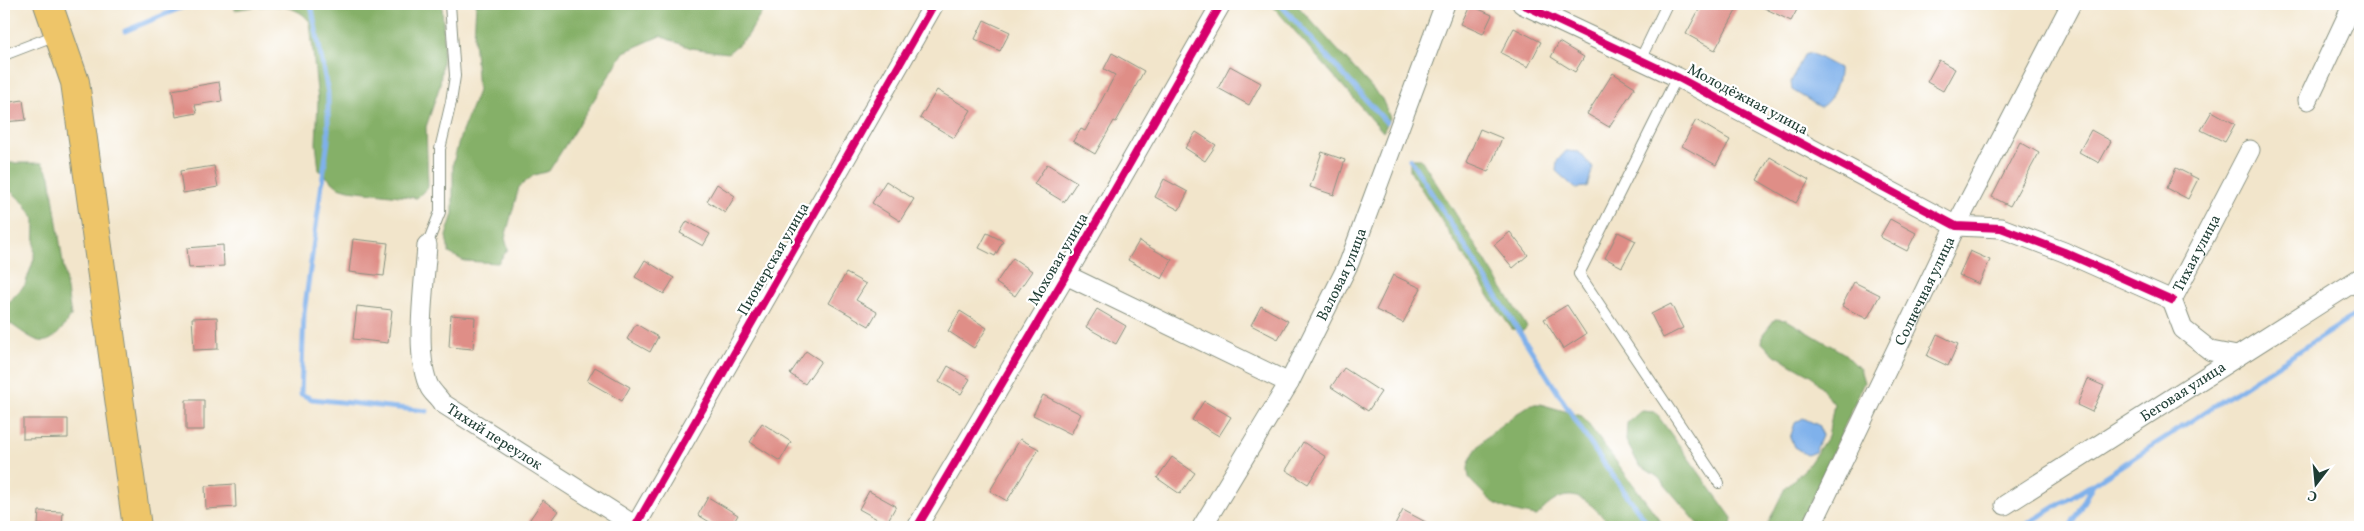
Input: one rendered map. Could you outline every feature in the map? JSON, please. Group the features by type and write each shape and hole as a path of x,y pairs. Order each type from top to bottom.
{"main road":[{"path":"48,4 60,33 75,82 137,527"}],"street":[{"name":"Пионерская улица","path":"636,527 934,4"},
{"name":"Моховая улица","path":"916,527 1066,275 1221,4"},
{"name":"Валовая улица","path":"1202,527 1289,383 1349,263 1445,4"},
{"name":"Молодёжная улица","path":"1522,4 1641,58 1956,226"},
{"name":"Солнечная улица","path":"1811,527 1956,226 2071,4"},
{"path":"2308,100 2353,4"},
{"name":"Тихая улица","path":"2238,356 2211,351 2183,329 2172,300 2250,150"},
{"path":"1956,226 2001,228 2064,252 2172,300"},
{"name":"Тихий переулок","path":"427,245 421,340 423,364 430,387 442,403 636,527"},
{"path":"1066,275 1289,383"},
{"name":"Беговая улица","path":"2005,505 2360,278"}],"lane":[{"path":"427,245 440,212 440,149 452,102 455,76 450,4"},
{"path":"1641,58 1667,4"},
{"path":"4,55 60,33"},
{"path":"1677,77 1578,274 1719,483"}],"green space":[{"path":"234,4 442,4 444,41 440,85 426,127 428,187 417,198 338,187 319,170 316,143 318,101 310,22 295,10 286,7 266,6 235,10"},
{"path":"476,4 767,4 747,37 728,53 691,48 660,36 624,52 549,171 534,175 519,187 505,238 508,249 498,263 464,261 449,253 446,236 453,214 453,163 461,134 478,91 474,37"},
{"path":"1271,4 1296,4 1382,99 1390,118 1383,132"},
{"path":"1410,159 1421,159 1527,327 1523,331 1512,329 1498,310 1410,171"},
{"path":"4,163 42,163 50,176 71,316 55,336 48,340 34,339 5,320 7,304 25,285 34,259 35,220 25,204 12,192 4,192"},
{"path":"1775,319 1787,320 1845,354 1860,369 1864,382 1800,527 1766,527 1785,488 1807,467 1828,436 1834,404 1811,375 1775,355 1762,343 1763,334"},
{"path":"1531,404 1540,404 1582,416 1665,527 1611,527 1585,500 1576,497 1567,496 1558,499 1548,505 1537,516 1507,509 1488,498 1469,477 1468,466 1472,456 1480,445 1501,425"},
{"path":"1641,411 1655,412 1732,518 1731,527 1701,527 1658,477 1639,465 1626,441 1627,423"}],"water":[{"path":"1811,53 1839,68 1832,96 1820,107 1792,90 1791,82 1804,55"},
{"path":"1566,151 1579,152 1593,168 1587,187 1575,188 1556,171 1557,161"},
{"path":"1803,418 1820,426 1822,436 1815,452 1807,455 1794,447 1790,438 1795,423"}],"building":[{"path":"1702,4 1728,4 1737,9 1715,50 1686,34"},
{"path":"1756,4 1800,4 1791,21"},
{"path":"1470,5 1492,15 1483,34 1461,24"},
{"path":"984,20 1010,32 1000,51 975,39"},
{"path":"1514,28 1541,42 1528,67 1501,53"},
{"path":"1559,42 1584,57 1575,72 1551,57"},
{"path":"1112,53 1144,71 1116,122 1114,121 1095,154 1073,141 1081,129 1085,131 1115,75 1104,69"},
{"path":"1939,60 1955,69 1943,91 1927,82"},
{"path":"1230,66 1261,83 1249,105 1218,88"},
{"path":"1613,73 1635,87 1609,127 1587,114"},
{"path":"219,82 222,101 195,105 197,113 176,117 172,90"},
{"path":"937,90 971,110 954,138 920,118"},
{"path":"23,100 26,120 4,122 4,103"},
{"path":"2212,111 2235,124 2225,142 2201,130"},
{"path":"1696,120 1730,140 1716,165 1682,146"},
{"path":"1480,129 1502,138 1488,172 1466,163"},
{"path":"2091,130 2111,141 2099,163 2079,152"},
{"path":"1196,132 1216,145 1205,161 1185,148"},
{"path":"2020,142 2039,153 2010,206 1992,197"},
{"path":"1322,152 1345,160 1334,195 1310,187"},
{"path":"1770,157 1809,180 1796,203 1757,180"},
{"path":"1047,164 1077,182 1064,202 1034,184"},
{"path":"214,166 218,187 183,193 180,171"},
{"path":"2176,168 2198,179 2188,199 2167,188"},
{"path":"1164,179 1188,192 1179,210 1155,197"},
{"path":"886,181 914,199 900,221 872,203"},
{"path":"717,184 735,196 725,213 707,201"},
{"path":"1890,219 1916,233 1907,251 1880,237"},
{"path":"687,221 710,234 703,246 680,233"},
{"path":"1510,232 1528,255 1513,268 1494,245"},
{"path":"1618,232 1636,241 1622,267 1605,258"},
{"path":"987,233 1003,241 995,256 979,248"},
{"path":"353,239 388,243 384,276 349,272"},
{"path":"1139,241 1172,260 1162,279 1128,260"},
{"path":"223,245 224,266 189,268 187,248"},
{"path":"1970,251 1990,260 1979,284 1959,275"},
{"path":"1013,258 1032,271 1015,296 996,283"},
{"path":"645,260 674,278 664,294 635,277"},
{"path":"846,273 866,284 856,300 877,312 869,326 829,303"},
{"path":"1393,275 1421,288 1403,323 1376,310"},
{"path":"1854,282 1880,295 1867,319 1842,306"},
{"path":"1671,304 1683,328 1663,338 1651,314"},
{"path":"1567,305 1586,334 1563,349 1544,319"},
{"path":"357,306 392,310 388,343 353,339"},
{"path":"1261,306 1288,321 1278,339 1251,325"},
{"path":"1097,309 1126,326 1116,344 1086,327"},
{"path":"960,311 987,328 974,348 948,331"},
{"path":"451,315 475,317 473,349 449,347"},
{"path":"217,317 218,349 194,350 192,318"},
{"path":"636,324 658,337 650,352 627,339"},
{"path":"1937,334 1958,344 1948,366 1927,356"},
{"path":"806,351 821,361 805,384 790,374"},
{"path":"948,366 970,379 961,394 939,382"},
{"path":"595,367 630,387 622,401 587,381"},
{"path":"1344,368 1381,392 1368,411 1331,387"},
{"path":"2088,379 2104,386 2092,412 2077,405"},
{"path":"1043,395 1081,414 1071,434 1033,415"},
{"path":"186,400 204,400 204,430 186,430"},
{"path":"1204,401 1231,417 1219,436 1192,420"},
{"path":"23,419 68,419 68,438 23,439"},
{"path":"762,423 791,442 780,461 750,442"},
{"path":"1020,439 1039,449 1007,501 990,491"},
{"path":"1303,442 1326,457 1308,484 1286,470"},
{"path":"1172,457 1195,473 1180,494 1157,478"},
{"path":"235,484 236,507 206,509 205,486"},
{"path":"869,491 896,506 886,524 859,509"},
{"path":"708,497 738,515 731,527 718,527 698,515"},
{"path":"543,500 558,511 546,527 536,527 528,522"},
{"path":"1403,510 1435,527 1394,527"},
{"path":"39,511 63,512 62,526 38,525"}],"waterway":[{"path":"125,31 190,4"},
{"path":"311,4 328,93 328,140 304,313 301,394 312,399 427,411"},
{"path":"1280,4 1386,122"},
{"path":"1410,159 1593,448 1650,527"},
{"path":"2022,527 2093,484 2360,312"},
{"path":"2070,527 2092,486"}],"cycle path":[{"path":"635,527 934,4"},
{"path":"917,527 1066,275 1221,4"},
{"path":"1522,4 1677,77 1956,226 2001,228 2064,252 2172,300"}]}
